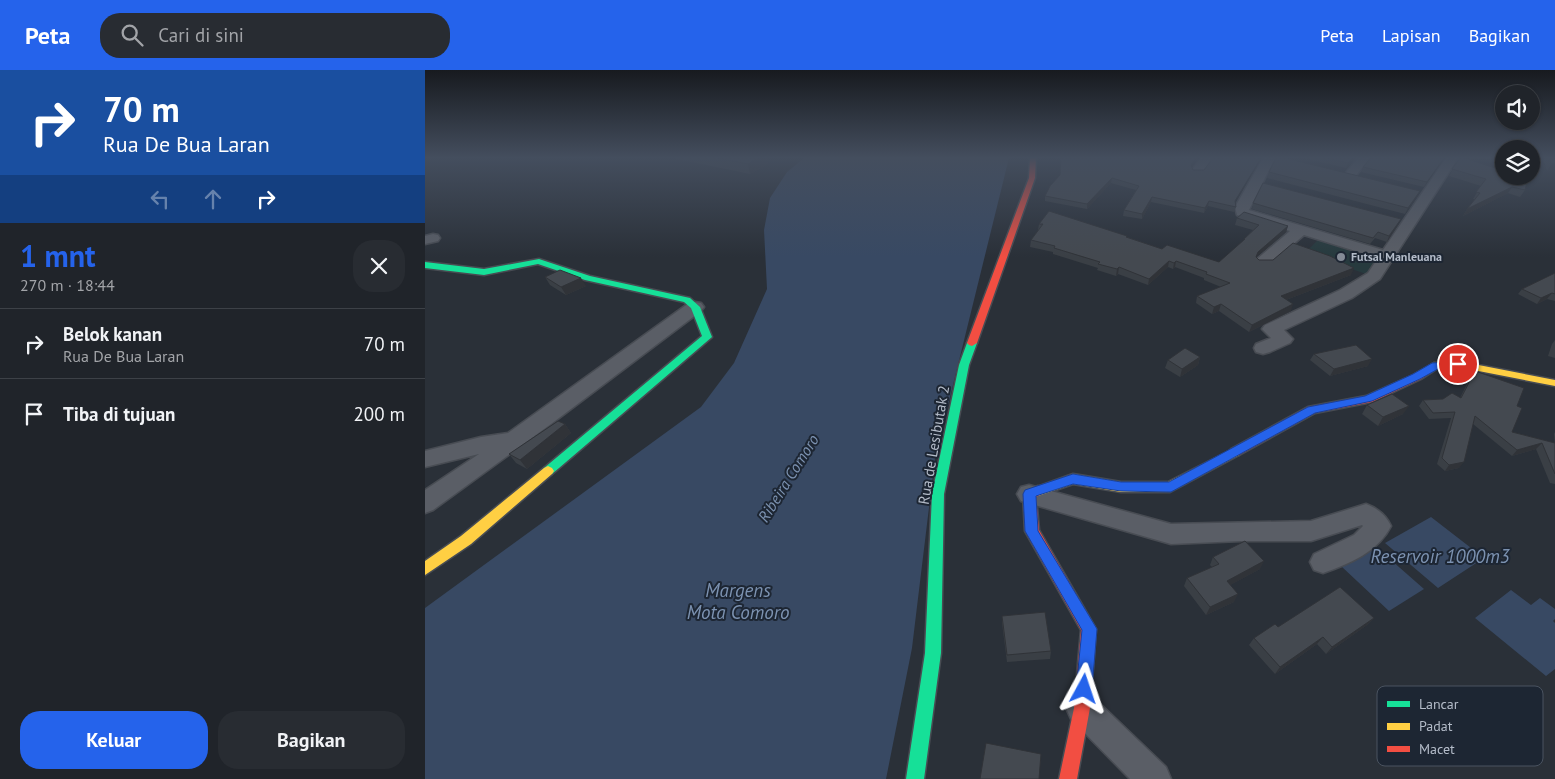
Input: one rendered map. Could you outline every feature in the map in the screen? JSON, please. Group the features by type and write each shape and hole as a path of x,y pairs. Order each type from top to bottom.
{"street":[{"name":"Rua de Lesibutak 2","path":"915,779 933,653 938,494 965,365 1027,191"},
{"path":"1250,191 1242,207 1242,212 1387,256"},
{"path":"1416,191 1428,194"},
{"path":"1263,348 1284,339 1271,329 1347,294 1374,276 1430,191"},
{"path":"1393,217 1411,222"},
{"path":"1263,262 1301,230"},
{"path":"425,265 484,272 539,261 587,278 687,300 695,307 707,337 466,540 425,569"},
{"path":"425,503 544,419 695,307"},
{"path":"1029,494 1073,479 1121,487 1171,487 1312,410 1368,399 1417,377 1436,365 1458,364 1555,383"},
{"path":"425,459 481,445 512,440"},
{"path":"1029,494 1171,534 1311,531 1366,514 1379,526 1363,543 1323,562"},
{"path":"1029,494 1032,531 1089,629 1083,708 1068,779"},
{"path":"1083,708 1154,779"}],"green space":[{"name":"Futsal Manleuana","path":"1318,240 1378,260 1366,274 1305,253"}],"water":[{"name":"Margens Mota Comoro","path":"775,191 1001,191 935,458 912,648 886,779 425,779 425,608 701,407 734,363 767,289 764,230 770,198"},
{"name":"Reservoir 1000m3","path":"1431,517 1484,558 1438,588 1385,543"},
{"path":"1375,546 1424,589 1389,611 1341,566"},
{"path":"1511,590 1531,605 1540,598 1555,609 1555,619 1553,621 1555,623 1555,669 1546,676 1475,618"}],"building":[{"path":"1047,191 1099,191 1087,204 1045,196"},
{"path":"1136,191 1241,191 1235,201 1236,207 1209,201 1205,208 1152,197 1142,214 1124,210"},
{"path":"1259,191 1294,191 1401,219 1389,236 1378,232 1373,238 1253,203"},
{"path":"1343,191 1420,191 1408,208"},
{"path":"1504,191 1467,209 1480,193 1476,192"},
{"path":"1049,211 1162,249 1167,245 1219,262 1259,225 1237,218 1244,212 1288,226 1258,252 1256,257 1259,260 1273,260 1293,243 1330,256 1354,268 1281,296 1293,304 1252,325 1221,304 1214,307 1197,296 1230,283 1206,274 1207,272 1176,261 1174,263 1169,261 1149,279 1119,267 1117,269 1098,264 1100,262 1054,248 1055,246 1031,240 1043,224 1039,224"},
{"path":"560,270 581,278 561,287 545,277"},
{"path":"1555,273 1555,294 1552,293 1541,298 1522,289"},
{"path":"1356,345 1372,359 1334,369 1314,354"},
{"path":"1185,348 1200,357 1182,369 1168,360"},
{"path":"1475,371 1524,388 1517,406 1522,408 1512,432 1555,443 1555,474 1542,443 1517,450 1475,416 1464,462 1449,465 1442,458 1455,412 1433,413 1423,400 1443,399 1452,393 1461,398"},
{"path":"1392,394 1409,406 1383,417 1367,405"},
{"path":"558,421 565,424 520,460 509,454"},
{"path":"1245,541 1264,561 1227,581 1238,594 1210,607 1187,578 1219,564 1213,557"},
{"path":"1340,587 1374,618 1332,647 1323,637 1280,667 1254,638 1275,624 1278,627"},
{"path":"1045,612 1051,651 1007,655 1002,616"},
{"path":"986,743 1041,754 1039,779 980,779"}],"traffic: fast":[{"path":"425,265 484,272 539,261 588,278 687,300 695,307 707,337 548,471"},
{"path":"915,779 933,653 938,494 964,365 972,343"}],"traffic: slow":[{"path":"1434,366 1458,364 1555,383"},
{"path":"1038,491 1073,479 1121,487 1170,487 1235,452"},
{"path":"425,569 466,540 548,471"}],"traffic: jam":[{"path":"972,343 1027,191"},
{"path":"1235,452 1312,410 1368,399 1417,377 1434,366"},
{"path":"1038,491 1029,494 1032,531 1089,629 1082,708 1068,779"}],"place":[{"name":"Futsal Manleuana","path":"1341,257"}],"route":[{"path":"1084,689 1089,629 1032,531 1029,494 1073,479 1121,487 1171,487 1312,410 1368,399 1417,377 1436,365 1458,364"}],"water label":[{"name":"Ribeira Comoro","path":"788,478"}]}
